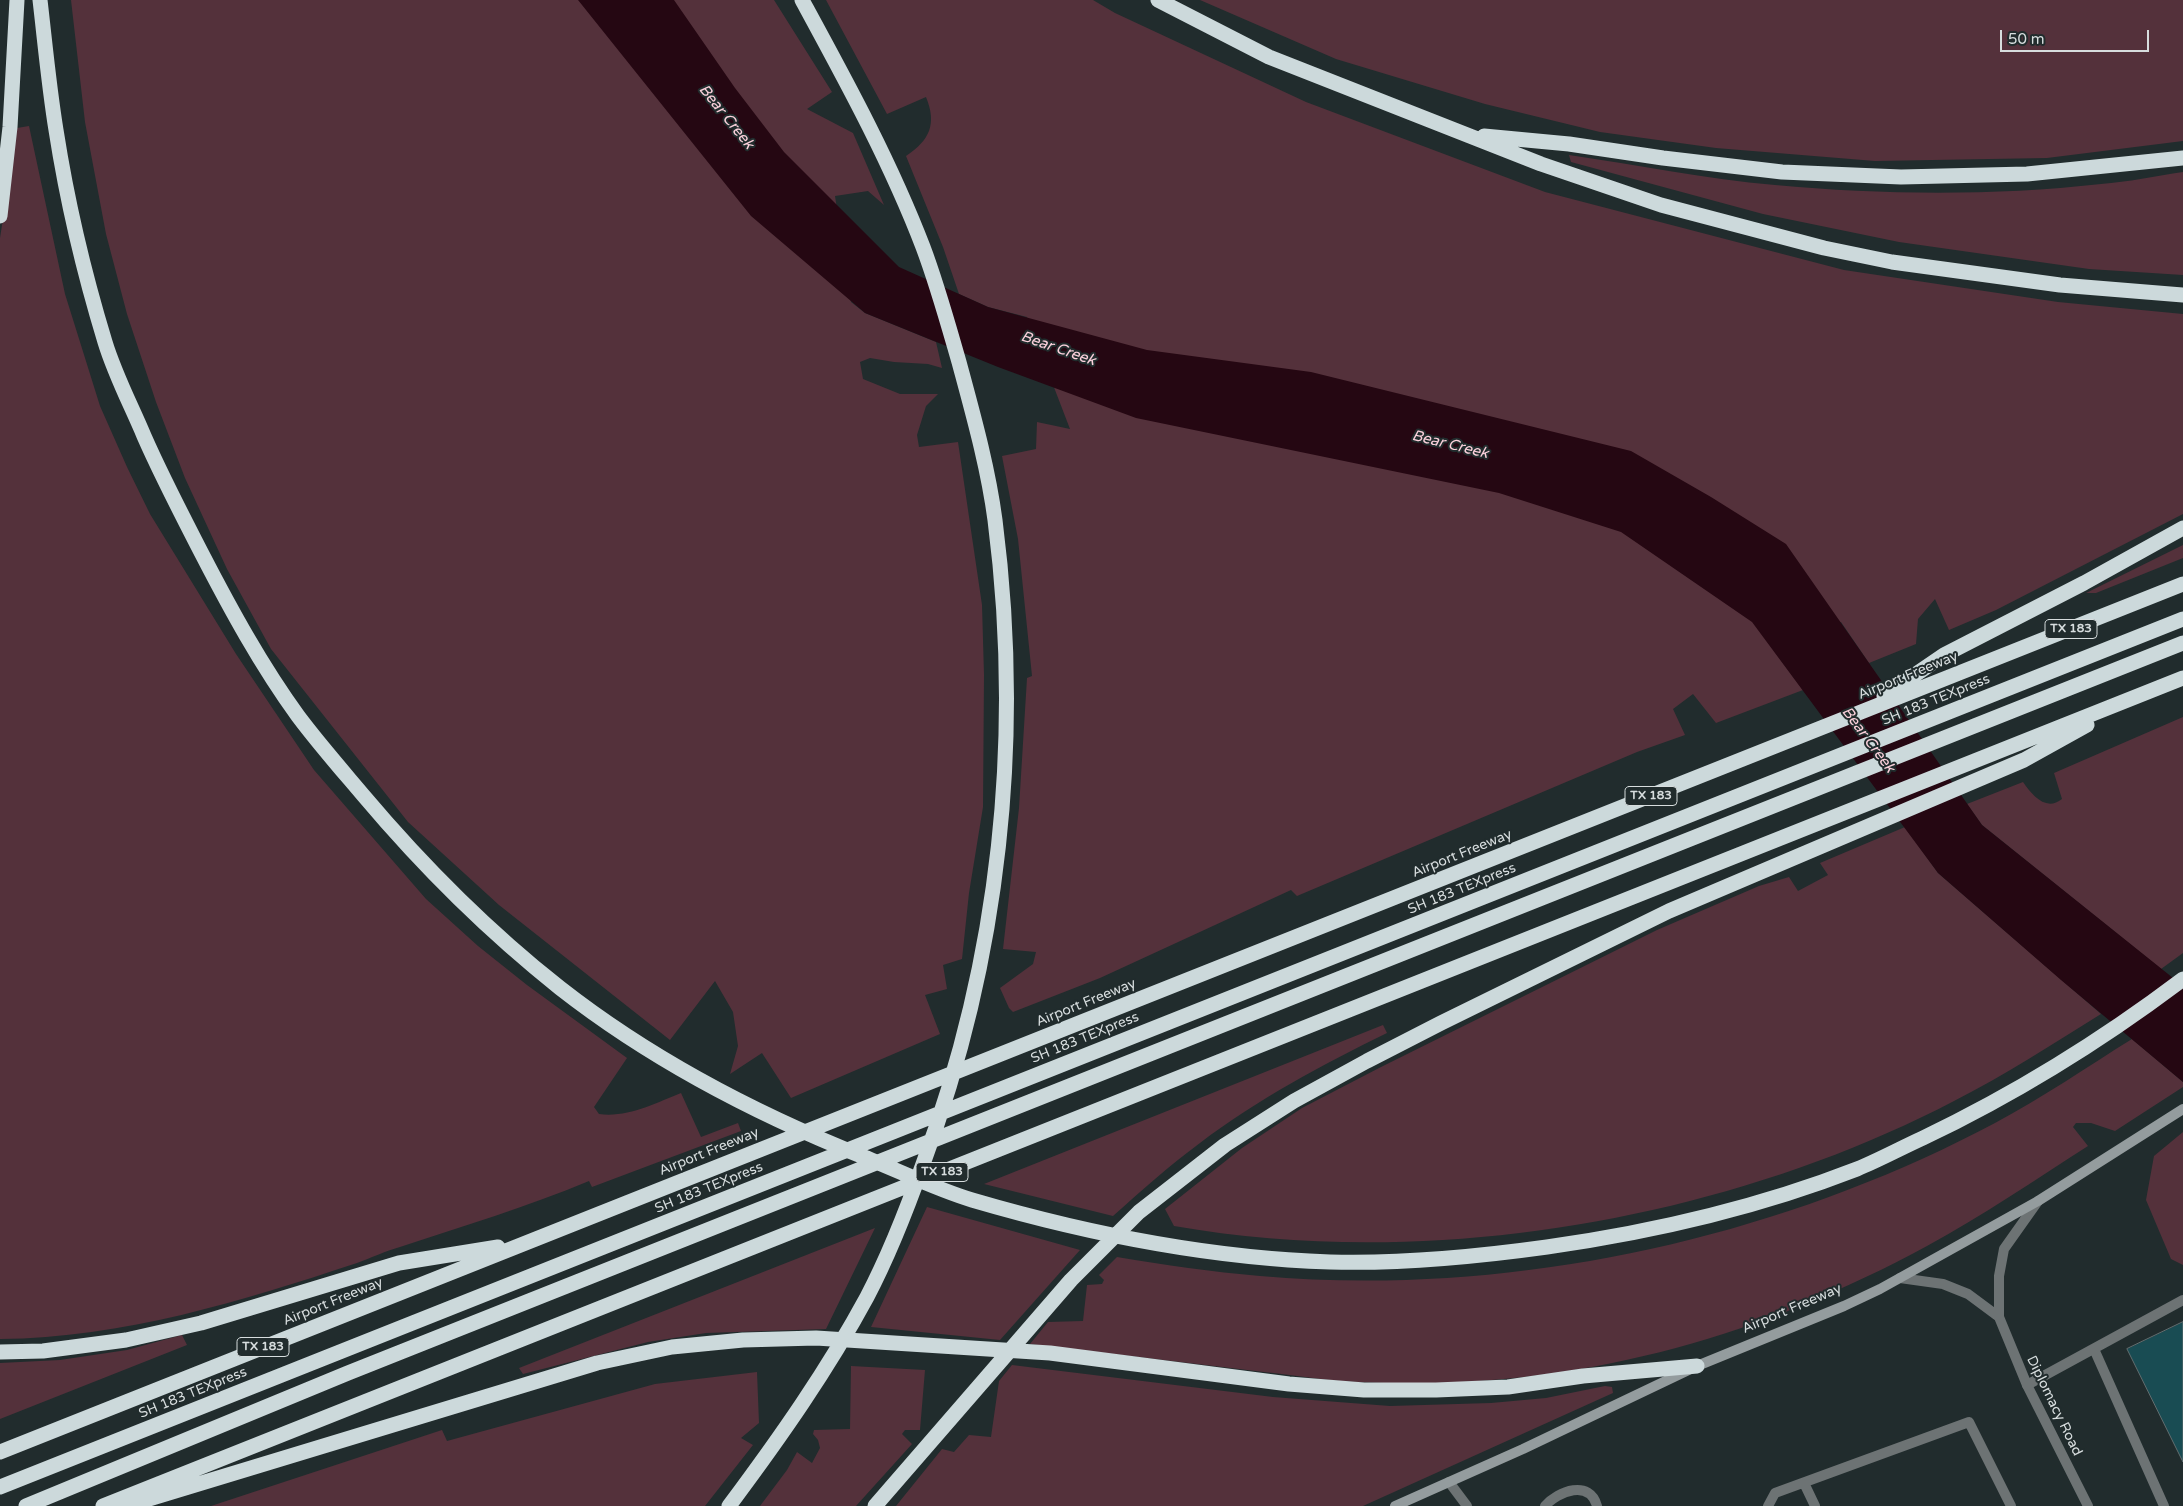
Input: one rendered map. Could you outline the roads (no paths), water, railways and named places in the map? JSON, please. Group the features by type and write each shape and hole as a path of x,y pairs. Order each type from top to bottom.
{"highway":[{"path":"0,216 11,118 17,0"},
{"path":"40,0 56,129 71,212 107,347 163,479 230,610 252,647 301,719 408,848 509,945 564,990 669,1062 776,1120 965,1198 1086,1230 1167,1246 1322,1261 1468,1258 1604,1239 1672,1226 1800,1190 1863,1166 1990,1105 2049,1071 2120,1026 2183,980"},
{"path":"729,1506 783,1433 824,1371 868,1295 905,1214 940,1118 961,1051 985,950 997,866 1002,802 1005,679 1003,619 994,518 971,408 950,330 924,249 890,168 802,0"},
{"path":"1158,0 1269,56 1541,164 1661,205 1824,248 1892,262 2060,285 2183,295"},
{"path":"1465,134 1569,144 1782,172 1901,177 2027,174 2183,158"},
{"path":"1861,712 1944,655 2084,583 2183,528"},
{"name":"Airport Freeway","path":"0,1452 2183,584"},
{"name":"SH 183 TEXpress","path":"0,1487 2183,619"},
{"path":"26,1506 348,1373 2183,643"},
{"name":"TX 183","path":"103,1506 2183,678"},
{"path":"876,1506 935,1435 1071,1280 1139,1212 1225,1145 1294,1102 1449,1018 1669,911 1794,856 2024,760 2141,695"},
{"path":"0,1352 43,1352 126,1340 201,1323 399,1263 527,1242"},
{"path":"126,1506 597,1363 672,1347 744,1340 816,1338 1050,1353 1289,1384 1364,1390 1436,1390 1508,1386 1583,1376 1697,1366"}],"main road":[{"name":"Airport Freeway","path":"1395,1506 1697,1366 1844,1306 1900,1278 2038,1201 2183,1109"}],"street":[{"name":"Diplomacy Road","path":"2038,1201 2004,1249 1999,1276 1999,1317 2027,1385 2088,1506"},
{"path":"1900,1278 1943,1284 1968,1294 1999,1317"},
{"path":"2027,1385 2183,1300"},
{"path":"2094,1349 2164,1506"},
{"path":"1768,1506 1775,1493 1969,1422 2011,1506"},
{"path":"1449,1482 1467,1506"},
{"path":"1804,1483 1815,1506"},
{"path":"1544,1506 1551,1499 1570,1489 1586,1490 1595,1499 1596,1506"}],"water":[{"name":"Bear Creek","path":"578,0 674,0 735,88 784,152 899,267 988,307 1147,350 1311,372 1631,451 1711,497 1786,544 1982,825 2183,986 2183,1082 2061,980 1938,873 1752,622 1621,532 1499,493 1136,418 998,367 865,313 751,216"}]}
